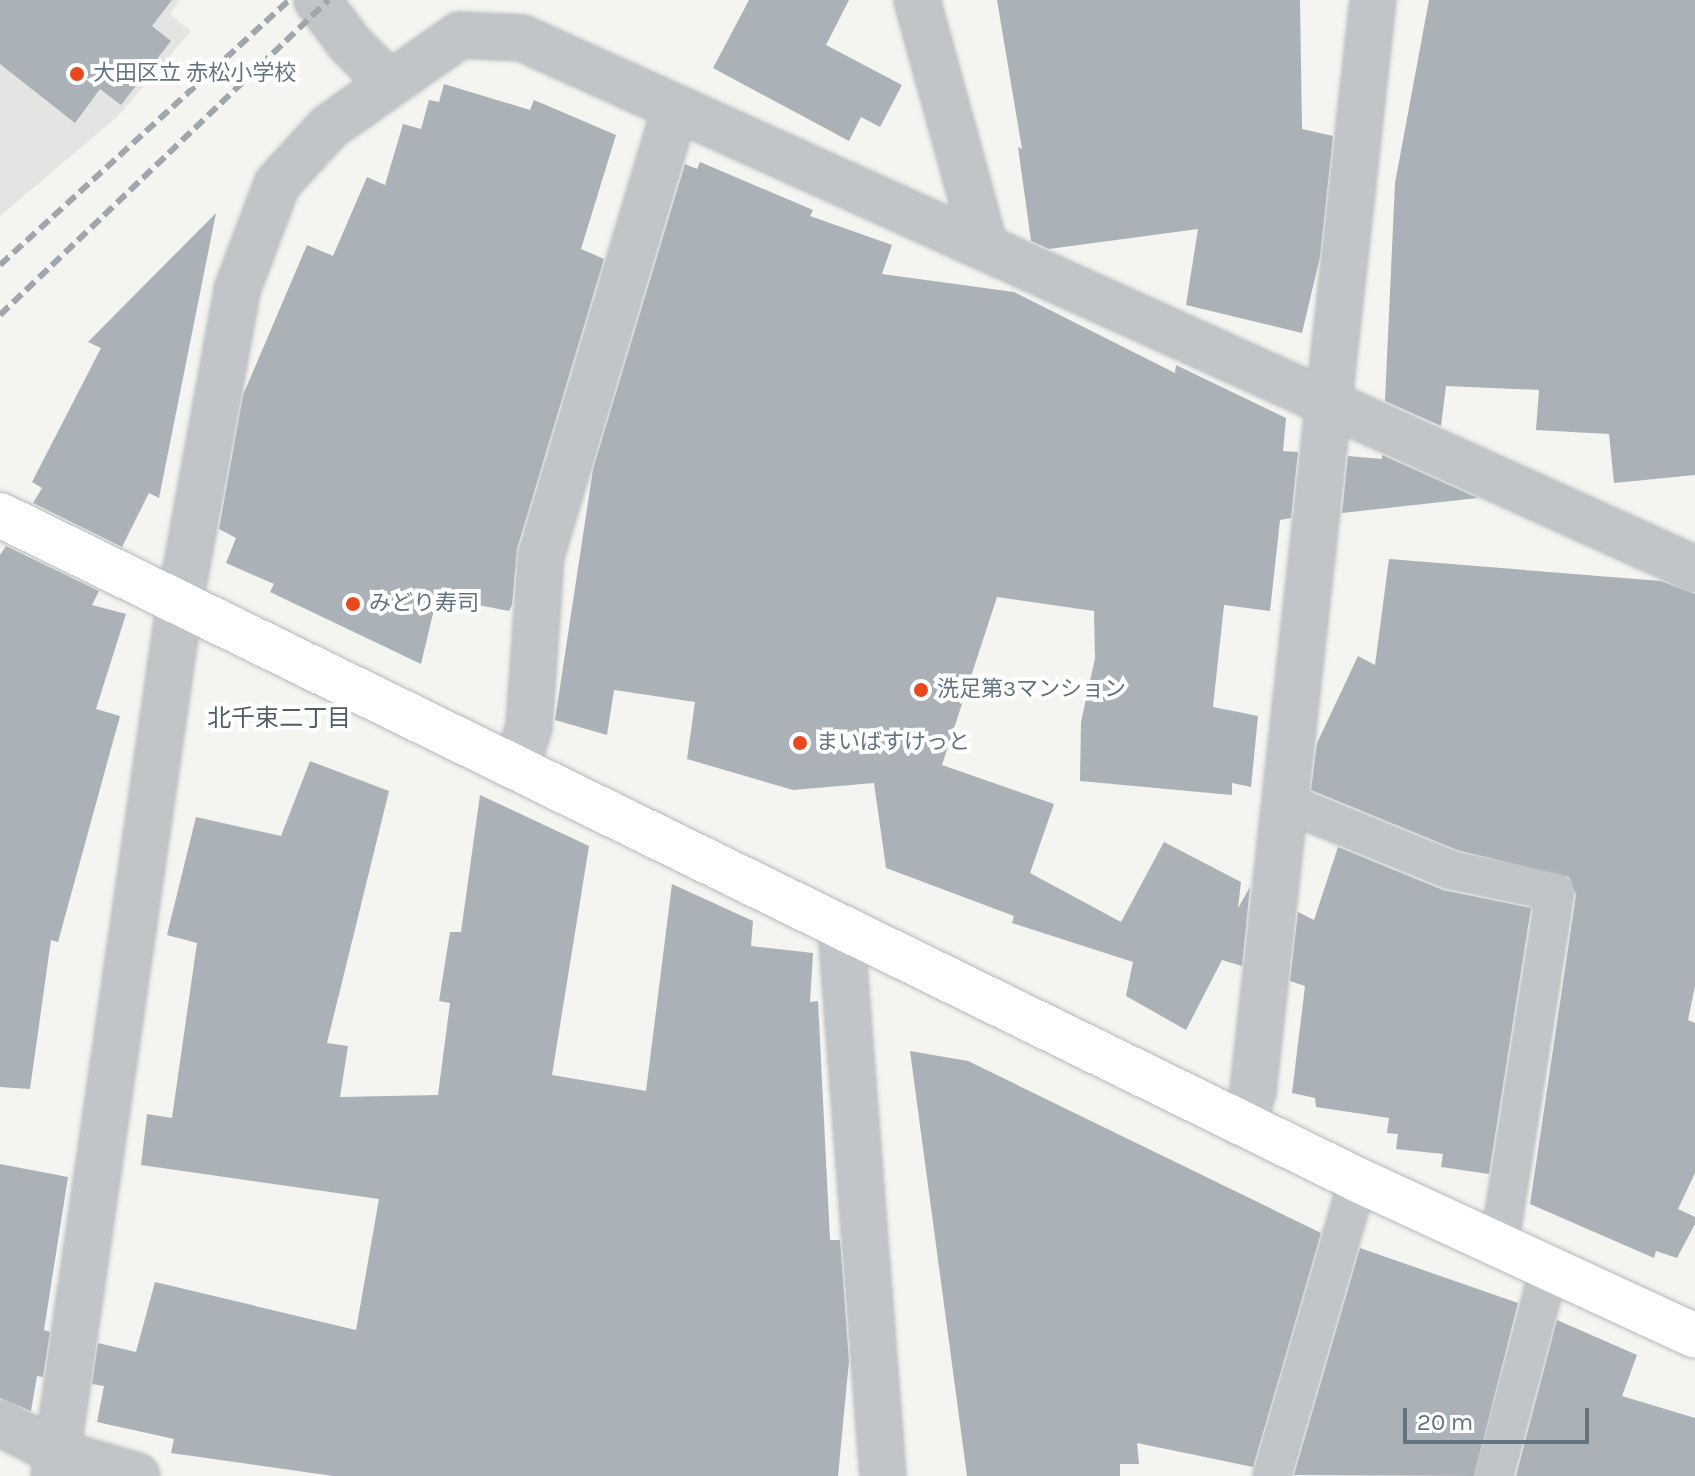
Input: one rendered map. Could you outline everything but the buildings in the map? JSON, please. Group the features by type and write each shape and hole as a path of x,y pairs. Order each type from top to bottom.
{"street":[{"path":"317,0 350,44 387,81"},
{"path":"917,0 985,247"},
{"path":"1242,1124 1253,1092 1325,401 1373,0"},
{"path":"56,1464 180,602 237,290 277,184 329,127 387,81 460,35 522,38 1695,569"},
{"path":"516,768 529,727 541,556 675,109"},
{"path":"0,515 1242,1124 1695,1336"},
{"path":"841,927 883,1476"},
{"path":"0,1423 56,1464 137,1476"}],"lane":[{"path":"1284,802 1451,870 1555,892 1499,1245"},
{"path":"1272,1476 1358,1180"},
{"path":"1494,1476 1549,1269"}],"shaded area":[{"name":"大田区立 赤松小学校","path":"0,0 180,0 170,14 191,31 117,117 0,216"}],"railway":[{"path":"0,265 289,0"},
{"path":"0,315 328,0"}],"place":[{"name":"大田区立 赤松小学校","path":"77,74"},
{"name":"みどり寿司","path":"353,604"},
{"name":"洗足第3マンション","path":"921,690"},
{"name":"まいばすけっと","path":"800,743"}],"district":[{"name":"北千束二丁目","path":"279,719"}]}
